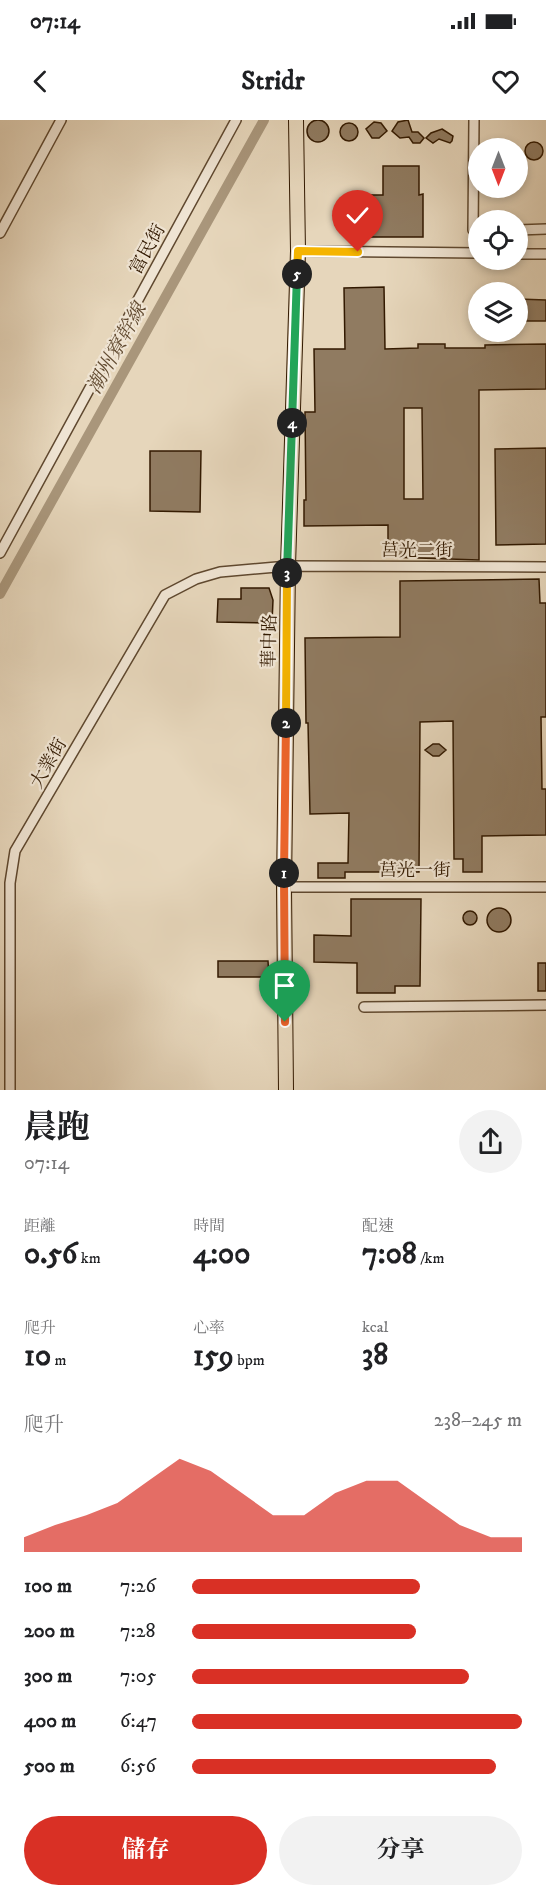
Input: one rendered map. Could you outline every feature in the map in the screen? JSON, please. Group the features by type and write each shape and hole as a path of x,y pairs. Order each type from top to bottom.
{"main road":[{"name":"華中路","path":"286,1090 284,887 288,566 298,251 296,120"}],"street":[{"path":"0,232 61,120"},
{"name":"富民街","path":"0,553 236,120"},
{"path":"473,210 474,120"},
{"path":"528,230 546,229"},
{"path":"298,251 468,253"},
{"path":"528,254 546,254"},
{"name":"莒光二街","path":"288,566 546,567"},
{"name":"大業街","path":"10,1090 10,884 15,851 165,595 196,579 220,572 288,566"},
{"name":"莒光一街","path":"284,887 546,887"},
{"path":"364,1007 546,1005"}],"building":[{"path":"318,120 326,123 329,131 326,139 318,142 310,139 307,131 310,123"},
{"path":"408,120 412,132 418,132 424,138 420,143 413,143 409,137 400,138 392,131 398,122"},
{"path":"374,122 381,123 387,131 379,138 372,138 366,129"},
{"path":"345,123 353,123 358,128 356,139 345,141 340,136 340,128"},
{"path":"442,129 453,136 450,143 439,139 433,143 426,138 431,133"},
{"path":"531,143 537,143 542,148 542,154 537,159 528,157 528,145"},
{"path":"383,166 419,166 419,195 423,194 423,237 369,237 369,195 383,195"},
{"path":"384,287 385,349 418,348 418,344 445,344 445,348 485,348 485,345 546,344 546,389 479,390 479,560 388,557 388,525 304,526 305,412 315,412 314,349 345,349 344,288","holes":["404,408 422,408 423,499 404,499"]},
{"path":"528,299 546,300 546,321 528,321"},
{"path":"546,448 546,544 496,545 495,449"},
{"path":"150,451 201,451 200,512 150,511"},
{"path":"539,579 540,603 546,603 546,717 541,717 542,789 546,789 546,835 482,836 482,872 463,872 463,859 454,859 453,721 420,722 419,872 345,872 345,878 318,878 318,863 348,863 349,813 310,814 305,638 400,637 400,581"},
{"path":"241,588 269,588 273,600 272,623 217,622 218,599 241,599"},
{"path":"433,744 439,744 446,750 439,756 433,756 425,750"},
{"path":"351,899 421,899 420,986 395,986 395,993 357,993 357,963 314,962 314,935 351,936"},
{"path":"499,908 504,909 510,915 510,925 504,931 499,932 494,931 488,925 487,920 488,915 494,909"},
{"path":"470,911 475,913 477,918 475,923 470,925 465,923 463,918 465,913"},
{"path":"218,961 268,961 269,977 218,977"},
{"path":"538,963 546,963 546,991 538,991"}],"waterway":[{"name":"潮州寮幹線","path":"0,594 264,120"}],"route":[{"path":"285,1022 284,887 288,566 298,251 358,252"}]}
